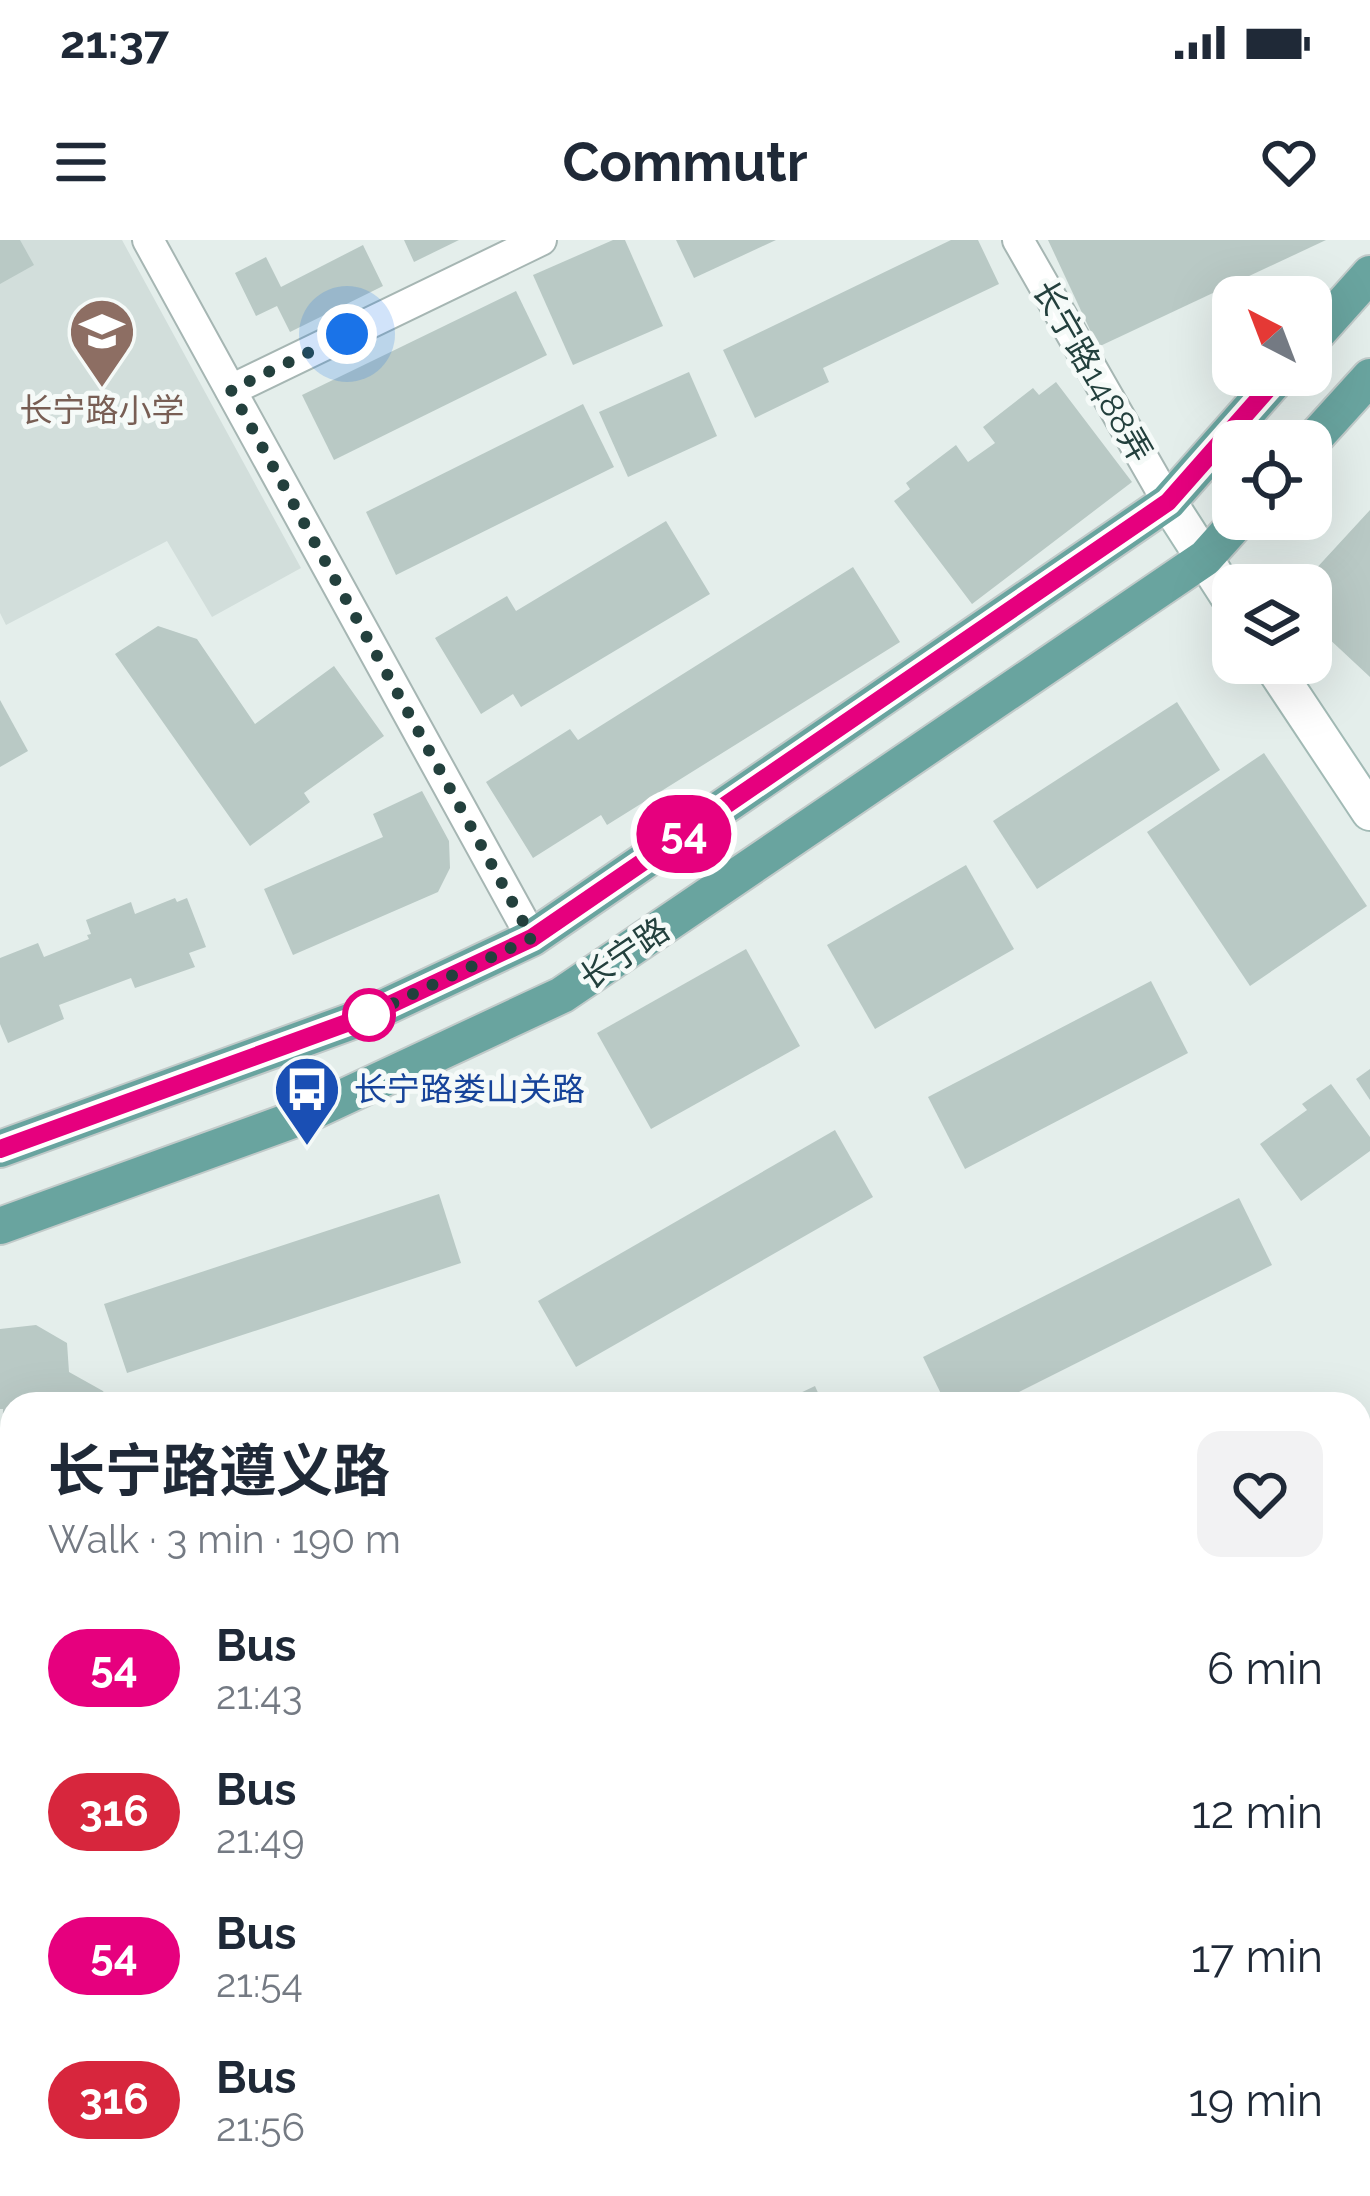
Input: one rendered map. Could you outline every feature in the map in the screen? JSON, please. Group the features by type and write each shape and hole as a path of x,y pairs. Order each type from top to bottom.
{"main road":[{"path":"1332,317 1370,274"},
{"path":"1331,420 1370,377"},
{"name":"长宁路","path":"0,1150 366,1016 532,938 1168,502 1261,396"},
{"name":"长宁路","path":"0,1226 301,1117 562,995 1205,558 1221,540"}],"street":[{"path":"148,240 532,938"},
{"path":"231,390 541,240"},
{"name":"长宁路1488弄","path":"1018,240 1168,502"},
{"path":"1168,502 1212,569"},
{"path":"1285,684 1370,812"}],"shaded area":[{"name":"长宁路小学","path":"0,240 122,240 301,568 212,617 167,541 6,625 0,613"}],"building":[{"path":"0,240 20,240 34,265 0,284"},
{"path":"404,240 459,240 414,262"},
{"path":"613,240 625,240 663,326 573,365 533,275"},
{"path":"676,240 776,240 694,278"},
{"path":"951,240 978,240 999,284 823,368 829,382 755,418 723,350"},
{"path":"1048,240 1326,240 1249,276 1212,276 1212,294 1098,347"},
{"path":"363,245 383,286 290,332 277,306 256,316 235,273 266,257 281,287"},
{"path":"516,291 547,355 334,460 302,395"},
{"path":"689,372 717,436 628,477 599,412"},
{"path":"1056,382 1132,482 972,604 894,501 910,489 906,483 956,445 968,462 995,443 983,427 1033,388 1039,395"},
{"path":"583,404 614,467 396,575 366,512"},
{"path":"1370,510 1370,677 1332,642 1332,564 1320,564"},
{"path":"666,521 710,594 521,707 513,694 481,714 435,638 507,596 516,611"},
{"path":"853,567 900,642 607,825 601,815 533,858 486,782 570,729 578,740"},
{"path":"158,626 197,639 255,724 334,666 384,736 304,793 310,802 250,846 115,654"},
{"path":"0,700 28,751 0,767"},
{"path":"1177,702 1220,770 1037,889 993,821"},
{"path":"1264,753 1367,906 1250,986 1147,832"},
{"path":"422,791 449,841 450,868 438,892 293,955 264,889 383,837 373,814"},
{"path":"966,865 1014,949 875,1029 827,945"},
{"path":"175,898 177,902 187,898 206,947 189,953 195,967 135,988 131,978 59,1005 64,1019 8,1043 0,1024 0,958 38,943 44,957 89,939 86,920 131,902 135,914"},
{"path":"746,949 800,1046 651,1129 597,1033"},
{"path":"1151,981 1188,1053 965,1169 928,1097"},
{"path":"1370,1069 1370,1100 1356,1079"},
{"path":"1331,1084 1370,1137 1370,1151 1301,1201 1260,1144 1307,1110 1302,1104"},
{"path":"835,1130 873,1197 576,1367 538,1301"},
{"path":"439,1194 461,1263 127,1373 104,1304"},
{"path":"1239,1198 1272,1265 1019,1392 940,1392 923,1357"},
{"path":"36,1325 67,1343 69,1372 104,1392 0,1392 0,1329"}],"bus line":[{"name":"54","path":"0,1149 366,1016 532,938 1168,502 1261,396"}],"place":[{"name":"长宁路小学","path":"102,390"},
{"name":"长宁路娄山关路","path":"307,1148"}],"route":[{"path":"347,334 231,390 532,938 369,1015"}]}
